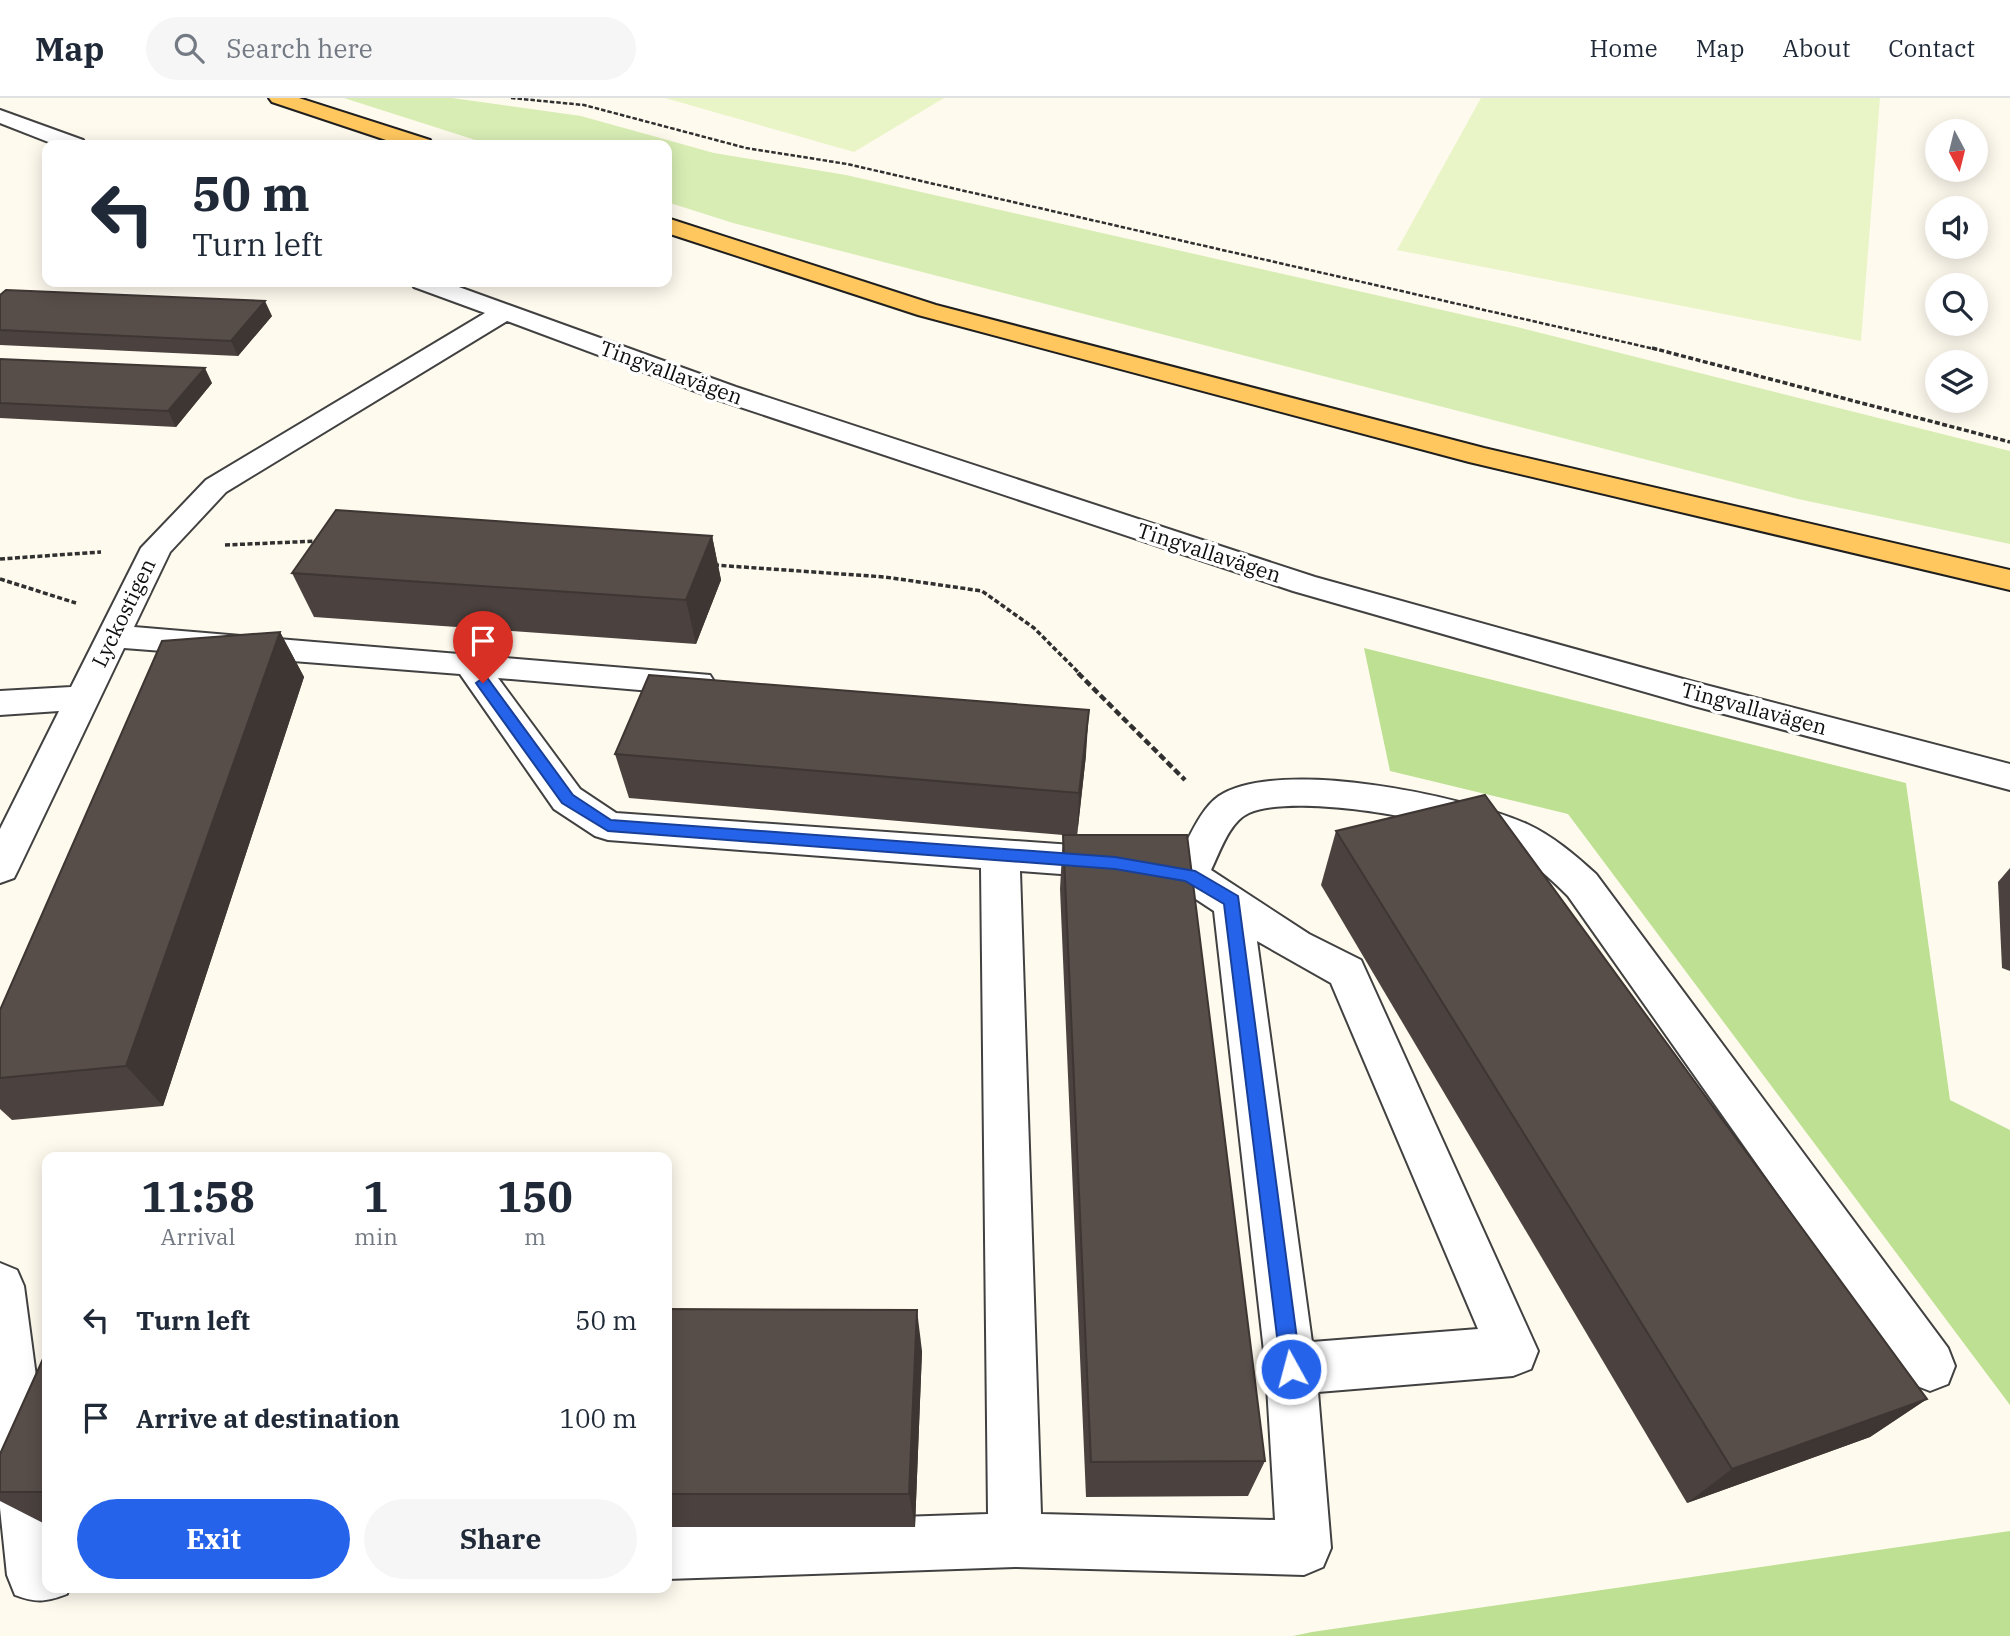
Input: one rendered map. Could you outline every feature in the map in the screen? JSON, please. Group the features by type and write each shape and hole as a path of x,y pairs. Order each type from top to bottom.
{"main road":[{"path":"279,98 407,140"},
{"path":"672,227 927,310 1479,456 2010,580"}],"street":[{"path":"0,116 62,140"},
{"name":"Tingvallavägen","path":"436,287 726,393 1304,584 1693,694 2010,777"},
{"name":"Lyckostigen","path":"1,861 156,548 216,486 503,313"},
{"path":"117,627 470,664 718,685"},
{"path":"470,664 567,799 608,826 1115,863 1189,875 1295,945 1347,972 1513,1351 1291,1369"},
{"path":"0,703 82,698"},
{"path":"1189,875 1215,827 1232,805 1260,795 1326,795 1419,804 1504,830 1550,855 1582,885 1930,1366"},
{"path":"1000,856 1015,1540"},
{"path":"672,1552 1015,1540 1304,1548 1291,1369 1232,901"},
{"path":"0,1286 35,1575 42,1574"}],"path":[{"path":"511,98 584,105 746,148 847,164 1241,253 1720,364 2010,442"},
{"path":"0,559 156,548 327,541"},
{"path":"711,565 885,577 982,591 1034,628 1181,777 1232,805"},
{"path":"0,579 117,627"}],"green space":[{"path":"344,98 452,98 581,116 667,140 475,140"},
{"path":"665,98 944,98 854,152"},
{"path":"1481,98 1880,98 1861,341 1397,250"},
{"path":"672,141 714,153 846,175 1517,327 2010,451 2010,544 1798,499 733,223 672,204"},
{"path":"1364,648 1906,783 1950,1100 2010,1130 2010,1405 1568,814 1390,771"},
{"path":"2010,1531 2010,1636 1293,1636 1312,1632"}],"building":[{"path":"6,290 265,301 231,341 0,330 0,295"},
{"path":"0,359 205,368 168,411 0,403"},
{"path":"336,510 712,536 686,600 292,573"},
{"path":"280,632 126,1066 0,1078 0,1010 162,641"},
{"path":"649,675 1089,710 1079,793 615,754"},
{"path":"1485,795 1927,1399 1732,1469 1336,831"},
{"path":"1063,835 1187,835 1265,1461 1091,1462"},
{"path":"672,1309 917,1310 909,1494 672,1494"},
{"path":"42,1361 42,1492 0,1492 0,1454"}],"route":[{"path":"483,683 567,799 608,826 1115,863 1189,875 1232,901 1291,1369"}]}
